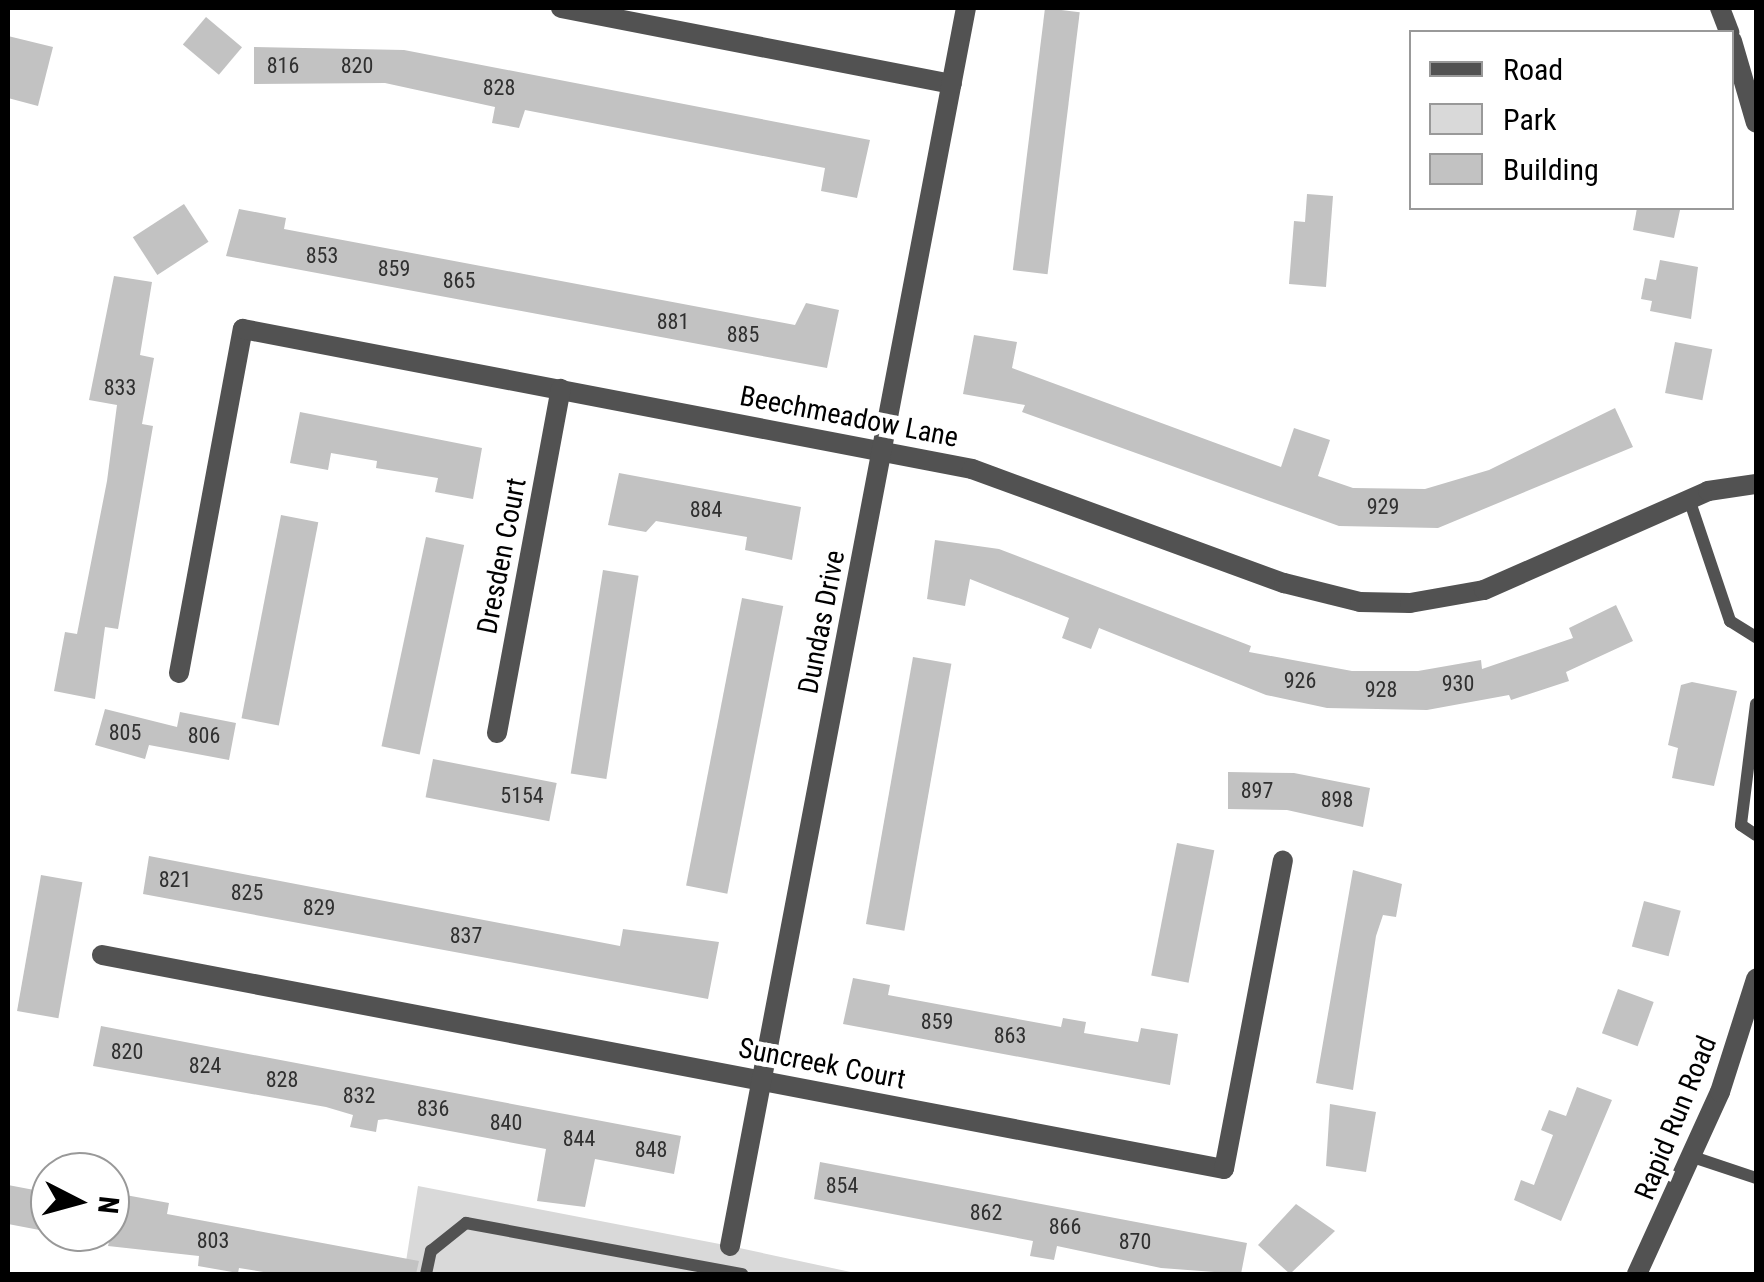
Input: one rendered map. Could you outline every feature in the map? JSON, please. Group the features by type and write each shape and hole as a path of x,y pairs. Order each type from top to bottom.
{"street":[{"path":"562,8 952,84"},
{"name":"Dundas Drive","path":"730,1246 966,8"},
{"path":"1734,47 1756,123"},
{"name":"Beechmeadow Lane","path":"179,673 243,330 882,450 988,474 1284,583 1360,602 1410,603 1484,590 1689,499 1756,484"},
{"name":"Dresden Court","path":"497,733 562,389"},
{"name":"Suncreek Court","path":"102,955 1224,1168 1282,861"},
{"name":"Rapid Run Road","path":"1637,1274 1693,1157 1756,979"}],"lane":[{"path":"1689,499 1730,621 1756,637"},
{"path":"1756,704 1741,825 1756,835"},
{"path":"1693,1157 1756,1178"},
{"path":"426,1274 431,1251 466,1223 742,1274"}],"green space":[{"path":"418,1186 730,1246 860,1274 404,1274"}],"building":[{"path":"1045,8 1080,12 1048,274 1013,270"},
{"path":"206,17 242,47 219,75 183,45"},
{"path":"8,36 53,47 38,106 8,98"},
{"path":"254,47 404,50 870,140 857,198 821,191 825,168 525,110 519,128 492,123 495,107 385,83 254,84"},
{"path":"1307,194 1333,196 1326,287 1289,284 1294,221 1305,222"},
{"path":"184,204 209,242 157,275 133,237"},
{"path":"239,209 286,218 284,229 795,325 806,303 839,310 827,368 226,256"},
{"path":"1637,210 1680,210 1674,238 1633,230"},
{"path":"1660,260 1698,267 1691,319 1650,311 1652,301 1641,299 1645,278 1656,280"},
{"path":"114,276 152,282 140,355 154,358 142,424 153,426 118,629 105,627 95,699 54,691 65,632 77,634 107,481 117,405 89,400"},
{"path":"974,335 1017,342 1012,368 1281,467 1294,428 1330,440 1318,476 1353,488 1425,489 1489,470 1615,408 1633,447 1438,528 1339,526 1022,412 1025,405 963,394"},
{"path":"1675,342 1712,349 1702,400 1665,393"},
{"path":"300,412 482,448 473,499 435,492 438,478 376,468 377,461 331,453 328,470 290,463"},
{"path":"619,473 801,507 792,560 745,550 747,537 656,521 646,532 608,525"},
{"path":"281,515 318,522 279,725 242,718"},
{"path":"426,537 464,545 420,754 382,746"},
{"path":"935,540 999,549 1251,646 1249,652 1352,671 1418,671 1481,660 1482,669 1573,638 1569,628 1616,605 1633,641 1566,672 1569,681 1511,700 1509,695 1427,710 1327,708 1266,695 1099,628 1091,649 1062,638 1069,618 970,579 965,606 927,599"},
{"path":"603,570 639,576 606,779 571,773"},
{"path":"742,598 783,606 727,894 686,886"},
{"path":"913,657 951,664 904,931 866,924"},
{"path":"1692,682 1737,691 1714,786 1672,778 1678,748 1668,745 1681,685"},
{"path":"105,709 177,727 180,712 236,723 229,760 149,745 145,759 95,745"},
{"path":"433,759 557,783 549,821 426,797"},
{"path":"1228,772 1294,773 1370,788 1363,827 1287,810 1228,809"},
{"path":"1177,843 1214,850 1189,983 1151,976"},
{"path":"149,856 620,946 623,929 719,942 708,999 143,894"},
{"path":"1353,870 1402,884 1396,917 1383,915 1376,936 1353,1090 1316,1083"},
{"path":"41,875 82,882 58,1018 17,1011"},
{"path":"1644,901 1681,911 1669,956 1632,946"},
{"path":"853,978 890,985 888,995 1061,1027 1063,1018 1086,1022 1084,1033 1138,1042 1141,1028 1178,1034 1170,1085 843,1024"},
{"path":"1618,989 1654,1002 1638,1046 1602,1033"},
{"path":"101,1026 681,1136 674,1174 595,1159 585,1207 537,1201 546,1149 386,1119 378,1120 376,1132 350,1127 353,1115 326,1107 93,1066"},
{"path":"1577,1087 1612,1100 1561,1221 1514,1200 1521,1180 1534,1185 1553,1135 1541,1130 1549,1110 1566,1116"},
{"path":"1330,1104 1376,1112 1366,1172 1326,1166"},
{"path":"820,1162 1247,1243 1241,1274 1161,1268 1057,1246 1054,1260 1030,1256 1033,1241 814,1199"},
{"path":"8,1185 30,1189 30,1228 8,1224"},
{"path":"130,1196 169,1203 167,1214 419,1261 416,1274 276,1274 198,1266 199,1256 130,1248"},
{"path":"1296,1204 1335,1231 1290,1274 1258,1245"}]}
